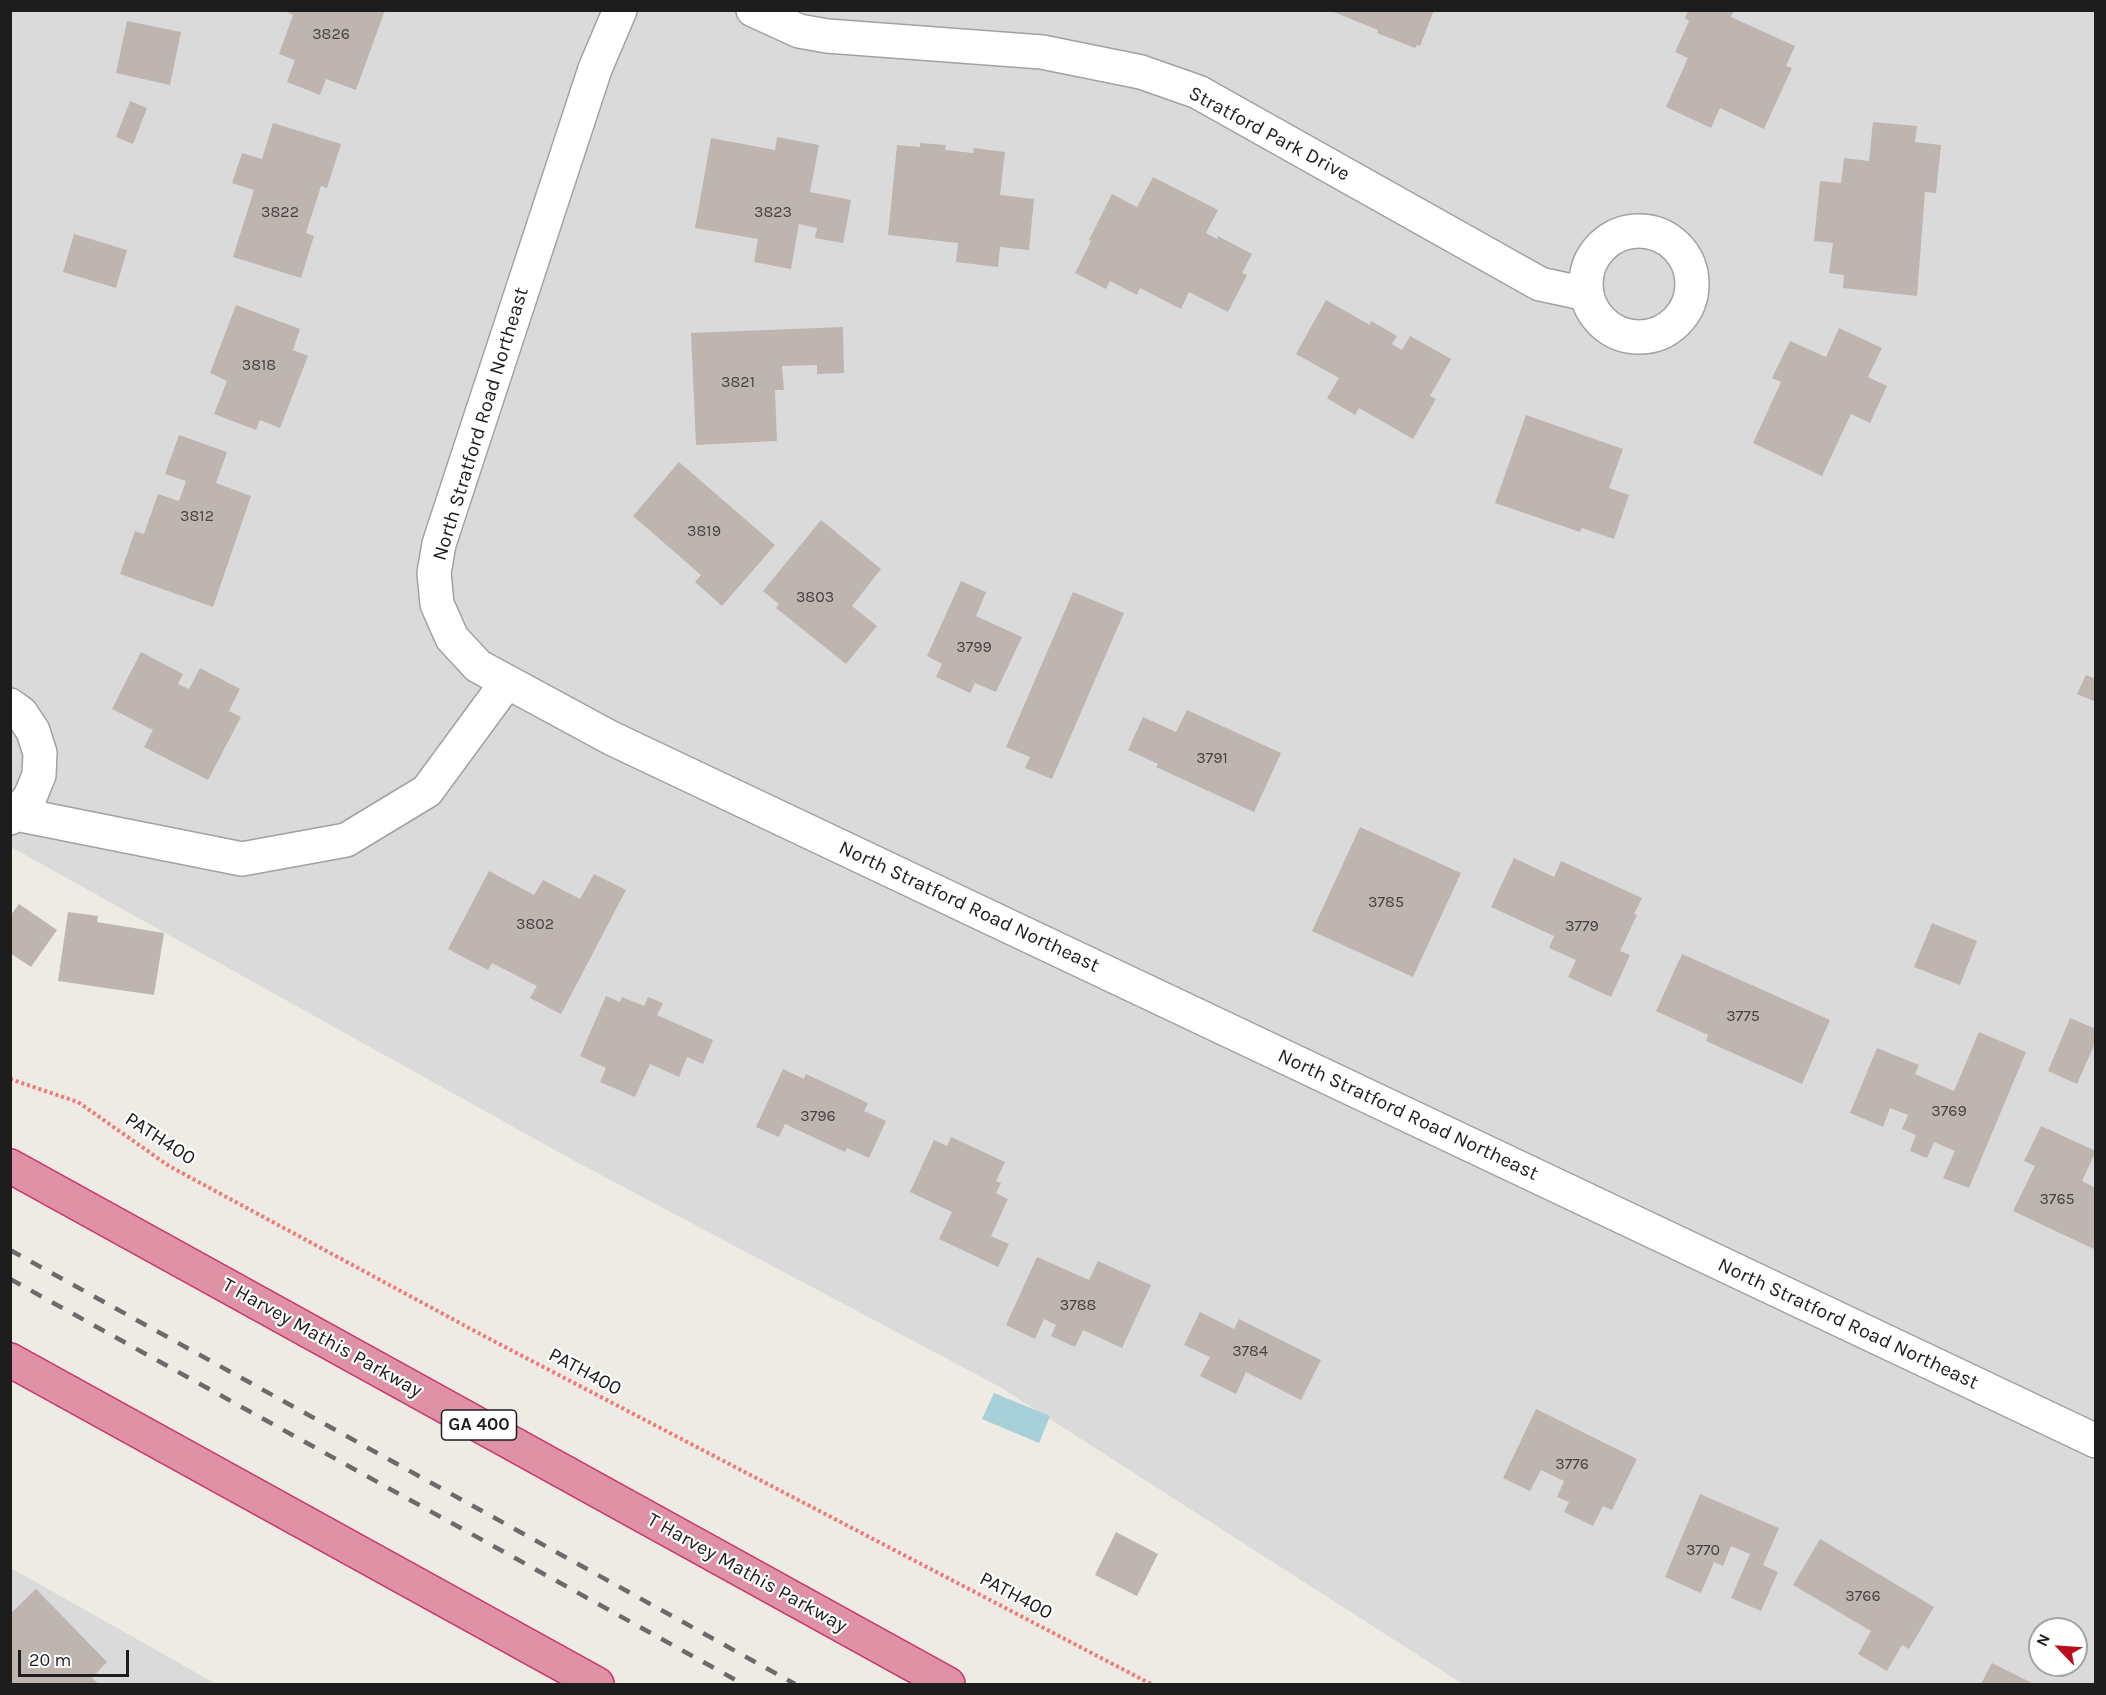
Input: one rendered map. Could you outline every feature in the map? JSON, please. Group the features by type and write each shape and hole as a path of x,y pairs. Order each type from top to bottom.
{"highway":[{"name":"T Harvey Mathis Parkway","path":"10,1166 948,1684"},
{"path":"10,1360 597,1684"}],"street":[{"name":"North Stratford Road Northeast","path":"620,10 596,69 439,544 434,573 438,604 452,638 478,666 622,742 2096,1441"},
{"name":"Stratford Park Drive","path":"753,10 799,31 827,36 1042,52 1141,72 1198,92 1540,284 1586,294"},
{"path":"13,816 242,859 346,840 427,791 507,682"},
{"path":"10,705 21,713 33,731 40,753 39,775 30,797 13,816"}],"path":[{"name":"PATH400","path":"10,1079 78,1102 169,1166 484,1336 1151,1684"}],"shaded area":[{"path":"11,11 2095,11 2095,1684 1463,1684 1000,1387 571,1159 11,847"},
{"path":"11,1568 216,1684 11,1684"}],"water":[{"path":"994,1393 1050,1416 1039,1443 982,1419"}],"building":[{"path":"283,10 385,10 356,90 326,79 320,95 287,82 295,60 279,54 293,15"},
{"path":"1329,10 1434,10 1420,46 1417,45 1415,48"},
{"path":"1688,10 1734,10 1731,17 1795,46 1786,66 1792,68 1764,129 1720,108 1711,128 1666,107 1688,58 1675,52 1689,21 1685,18"},
{"path":"127,21 181,32 170,85 116,73"},
{"path":"130,101 147,108 133,144 116,137"},
{"path":"1873,122 1917,126 1915,142 1941,145 1936,193 1925,192 1917,296 1843,288 1844,275 1829,273 1833,243 1814,241 1820,181 1841,183 1844,158 1869,161"},
{"path":"273,123 341,144 327,188 321,186 306,233 314,236 301,278 233,257 254,190 232,183 242,153 262,159"},
{"path":"777,137 819,145 810,192 851,200 843,243 815,238 817,228 799,224 791,269 754,262 758,239 695,228 711,138 775,150"},
{"path":"920,143 946,145 945,150 973,153 974,148 1005,152 1000,195 1034,199 1029,250 1000,247 998,267 956,262 958,243 888,235 897,145 920,147"},
{"path":"1153,177 1218,210 1206,233 1217,239 1218,236 1252,254 1242,273 1247,275 1228,312 1189,292 1181,309 1140,288 1137,295 1110,281 1106,289 1075,273 1112,194 1137,207"},
{"path":"74,234 127,250 116,288 63,272"},
{"path":"1326,300 1370,325 1371,321 1397,336 1392,344 1402,350 1410,336 1451,359 1430,396 1436,399 1413,439 1359,408 1355,415 1327,398 1339,378 1296,354"},
{"path":"236,305 300,329 293,350 308,356 280,428 260,420 256,430 214,414 227,381 210,373"},
{"path":"843,327 844,373 817,374 817,365 782,366 784,390 775,390 777,441 696,445 691,333"},
{"path":"1839,328 1882,348 1868,377 1887,386 1870,423 1851,414 1822,476 1753,443 1781,382 1772,378 1790,341 1826,357"},
{"path":"1526,415 1623,449 1609,488 1629,495 1614,539 1582,528 1580,532 1495,503"},
{"path":"179,435 227,452 216,483 251,496 213,607 120,574 135,531 144,534 158,494 179,501 186,481 165,474"},
{"path":"679,462 775,545 722,606 695,582 701,575 633,516"},
{"path":"821,520 881,569 852,606 877,626 846,664 776,608 779,604 763,591"},
{"path":"961,581 986,592 976,616 1022,637 996,692 975,683 970,693 936,677 942,664 927,656"},
{"path":"1073,592 1124,613 1052,779 1025,768 1030,757 1006,747"},
{"path":"141,652 183,674 178,684 189,689 200,668 240,689 229,711 241,717 208,780 144,747 153,730 112,709"},
{"path":"2086,675 2096,679 2096,702 2077,694"},
{"path":"1187,710 1281,753 1254,812 1156,767 1158,764 1128,750 1143,717 1176,732"},
{"path":"1360,827 1461,873 1413,977 1312,931"},
{"path":"1514,858 1554,877 1561,861 1642,898 1634,914 1637,915 1620,951 1630,955 1611,997 1568,977 1576,960 1549,948 1554,936 1491,907"},
{"path":"489,871 534,895 543,880 580,899 594,874 626,890 561,1014 530,998 537,986 492,963 488,970 448,949"},
{"path":"19,904 57,930 31,967 10,953 10,916"},
{"path":"68,912 98,916 97,922 164,933 154,995 58,981"},
{"path":"1932,923 1977,941 1960,985 1914,967"},
{"path":"1682,954 1830,1020 1802,1084 1706,1041 1708,1035 1656,1011"},
{"path":"606,996 620,1002 622,997 644,1006 648,997 663,1003 657,1015 713,1040 703,1064 687,1057 679,1077 650,1064 635,1097 600,1082 606,1068 580,1056"},
{"path":"2070,1018 2096,1029 2096,1041 2077,1084 2048,1071"},
{"path":"1979,1032 2026,1052 1969,1188 1943,1178 1955,1151 1934,1142 1927,1158 1910,1151 1916,1135 1902,1129 1908,1115 1890,1108 1883,1127 1850,1113 1877,1048 1919,1065 1915,1074 1954,1091"},
{"path":"783,1069 804,1079 806,1074 868,1103 864,1111 886,1121 869,1158 847,1148 845,1152 785,1124 779,1137 756,1127"},
{"path":"2041,1126 2096,1151 2082,1181 2096,1188 2096,1250 2013,1211 2035,1166 2024,1161"},
{"path":"951,1137 1005,1162 996,1181 1001,1183 996,1193 1008,1199 991,1236 1009,1244 998,1267 939,1239 952,1212 910,1192 934,1140 947,1146"},
{"path":"1037,1257 1089,1280 1098,1261 1151,1285 1122,1348 1083,1330 1075,1347 1051,1336 1056,1325 1044,1319 1035,1339 1006,1325"},
{"path":"1200,1312 1234,1329 1239,1319 1321,1360 1301,1400 1246,1372 1236,1394 1200,1376 1210,1357 1184,1345"},
{"path":"1536,1409 1637,1459 1612,1510 1603,1506 1593,1526 1564,1512 1569,1502 1557,1497 1564,1481 1541,1470 1530,1491 1503,1478"},
{"path":"1700,1494 1779,1528 1763,1565 1778,1572 1761,1611 1731,1598 1750,1554 1731,1546 1723,1566 1714,1562 1701,1593 1665,1577"},
{"path":"1116,1532 1158,1554 1137,1596 1095,1575"},
{"path":"1820,1539 1934,1607 1909,1649 1902,1645 1887,1671 1858,1654 1871,1631 1793,1585"},
{"path":"36,1589 107,1662 92,1678 99,1684 10,1684 10,1614"},
{"path":"1992,1663 2034,1684 1981,1684"}],"railway":[{"path":"10,1250 795,1684"},
{"path":"10,1279 743,1684"}]}
